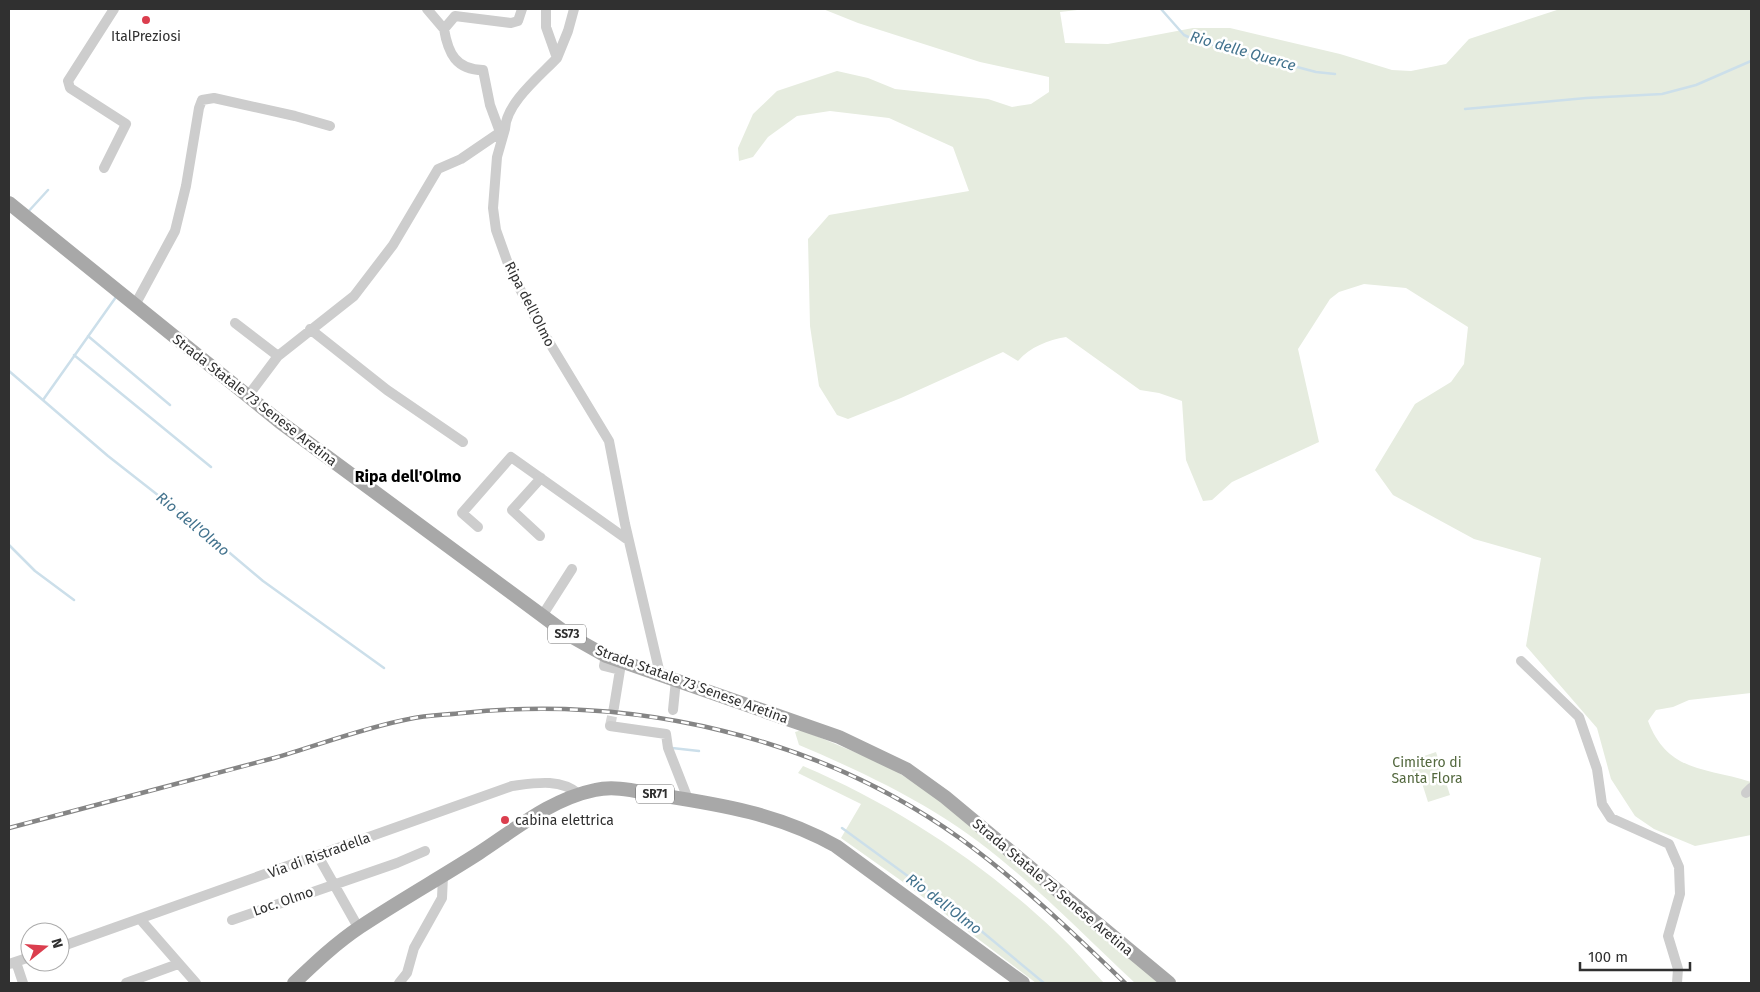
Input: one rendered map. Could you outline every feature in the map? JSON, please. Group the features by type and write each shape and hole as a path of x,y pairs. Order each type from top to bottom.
{"main road":[{"name":"Strada Statale 73 Senese Aretina","path":"9,203 31,217 135,305 248,396 567,634 606,656 839,737 906,768 945,797 1169,983"},
{"name":"SR71","path":"294,983 323,955 358,927 443,876 548,807 579,794 597,789 620,789 724,804 771,817 811,832 844,852 1023,983"}],"street":[{"path":"104,168 126,124 70,88 68,81 114,9"},
{"path":"248,396 278,356 354,296 393,246 438,169 461,159 503,131 490,105 483,70 464,67 453,59 447,45 444,29 427,9"},
{"path":"444,29 455,16 511,23 518,21 522,9"},
{"path":"546,9 546,27 557,58"},
{"path":"557,58 568,31 574,9"},
{"name":"Ripa dell'Olmo","path":"557,58 533,81 515,104 503,131 497,157 493,208 496,230 511,272 540,327 609,441 628,540 660,674"},
{"path":"135,305 175,231 186,186 202,100 214,98 295,116 330,126"},
{"path":"235,323 278,356"},
{"path":"310,329 387,390 463,442"},
{"path":"478,527 462,514 511,457 628,540"},
{"path":"540,536 512,510 541,478"},
{"path":"542,616 572,569"},
{"path":"606,656 604,666 620,670 614,706"},
{"path":"1521,661 1579,718 1597,769 1602,804 1611,818 1669,844 1679,866 1680,894 1668,936 1678,969 1677,983"},
{"path":"673,710 676,680"},
{"path":"610,726 666,734 668,748 688,799"},
{"name":"Via di Ristradella","path":"70,943 512,786 546,782 572,788 579,794"},
{"name":"Loc. Olmo","path":"232,920 335,883 398,864 425,852"},
{"path":"318,856 335,883 358,927"},
{"path":"399,983 408,973 414,948 442,898 443,876"},
{"path":"140,919 196,983"},
{"path":"12,963 23,983"},
{"path":"126,983 178,964"}],"green space":[{"path":"823,9 1086,9 1060,12 1065,43 1108,44 1193,28 1230,28 1340,54 1392,70 1411,71 1446,64 1469,39 1560,9 1751,9 1751,693 1689,700 1673,707 1656,710 1648,721 1656,738 1677,759 1703,770 1751,782 1751,835 1695,846 1654,829 1635,816 1611,779 1597,728 1526,646 1541,558 1474,539 1393,495 1375,470 1415,404 1451,382 1464,364 1468,327 1406,288 1364,284 1339,292 1330,299 1298,349 1319,442 1232,482 1212,500 1203,501 1186,460 1182,401 1159,393 1140,390 1066,337 1040,345 1018,361 1003,352 901,398 848,419 837,415 819,386 810,326 808,239 829,215 969,191 953,147 889,118 830,111 797,116 768,137 753,157 739,161 738,148 753,114 777,91 837,71 868,78 895,89 988,99 1012,107 1031,104 1049,92 1049,77 980,62 858,23"},
{"path":"802,730 888,766 930,793 1161,983 1135,983 1040,893 989,850 936,813 903,794 799,745 795,732"},
{"name":"Cimitero di Santa Flora","path":"1436,752 1450,795 1428,802 1422,783 1417,785 1409,761"},
{"path":"803,766 872,799 938,838 969,860 1029,907 1057,933 1104,983 1036,983 903,882 841,838 861,804 798,773"}],"waterway":[{"name":"Rio delle Querce","path":"1161,9 1184,35 1195,40 1316,72 1335,74"},
{"path":"1465,109 1586,98 1662,94 1696,85 1751,61"},
{"path":"27,213 48,190"},
{"path":"43,400 116,297"},
{"path":"88,336 170,405"},
{"path":"74,355 211,467"},
{"name":"Rio dell'Olmo","path":"9,371 108,456 205,532 263,581 384,668"},
{"path":"9,545 35,571 74,600"},
{"name":"Rio dell'Olmo","path":"672,748 699,751"},
{"name":"Rio dell'Olmo","path":"842,828 968,920 1044,983"}],"tunnel":[{"path":"610,726 614,707"}],"railway":[{"path":"9,828 274,758 358,732 415,718 528,709 593,711 659,718 723,731 786,750 847,774 906,804 983,855 1025,890 1125,983"}],"place":[{"name":"ItalPreziosi","path":"146,20"},
{"name":"cabina elettrica","path":"505,820"}],"district":[{"name":"Ripa dell'Olmo","path":"408,476"}]}
